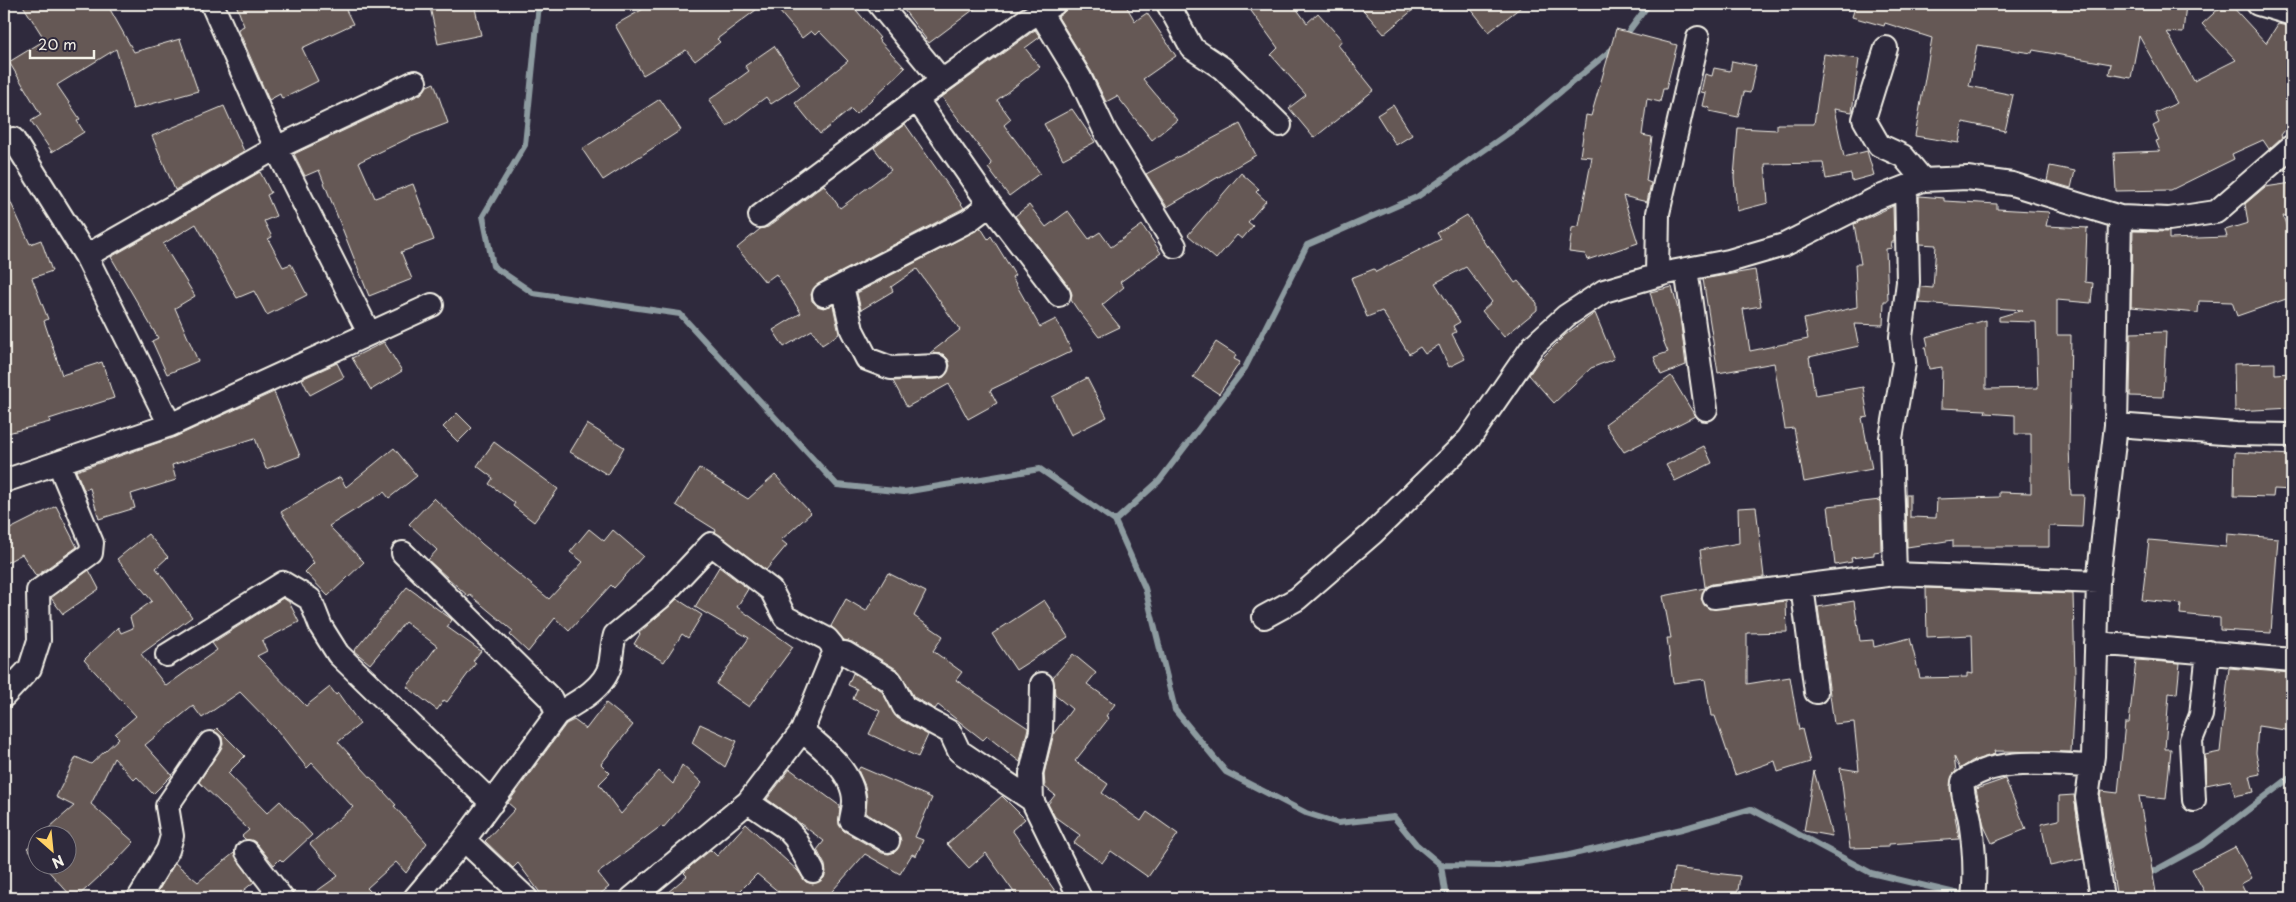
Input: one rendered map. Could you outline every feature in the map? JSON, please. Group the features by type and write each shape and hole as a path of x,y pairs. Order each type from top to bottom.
{"street":[{"path":"212,4 276,148 370,333"},
{"path":"879,4 942,81"},
{"path":"1168,4 1192,48 1222,68 1280,125"},
{"path":"2258,4 2292,14"},
{"path":"760,216 942,81 1047,8 1106,133 1175,246"},
{"path":"1657,276 1658,213 1698,38"},
{"path":"1886,48 1864,119 1879,145 1903,156 1914,183 1908,282 1901,337 1904,363 1891,438 1895,574"},
{"path":"86,256 276,148 415,82"},
{"path":"917,100 985,198 1059,295"},
{"path":"13,139 86,256 170,425"},
{"path":"1264,617 1297,599 1374,533 1469,439 1532,346 1566,316 1604,291 1686,269 1729,261 1784,245 1877,198 1914,183 1967,178 2012,184 2120,217 2169,219 2216,212 2292,146"},
{"path":"937,366 891,368 867,359 833,291 968,221 984,209 985,198"},
{"path":"2102,898 2087,798 2092,766 2098,582 2116,425 2120,217"},
{"path":"1686,269 1706,409"},
{"path":"4,480 59,464 170,425 432,305"},
{"path":"2116,425 2236,434 2292,435"},
{"path":"4,696 30,668 39,640 38,591 90,553 92,543 59,464"},
{"path":"415,898 464,840 557,714 580,701 604,679 610,666 615,635 660,598 711,544 771,590 785,618 827,639 832,645 834,653 802,731 748,802 632,898"},
{"path":"403,554 551,699 557,714"},
{"path":"1714,597 1895,574 2098,582"},
{"path":"167,655 283,583 310,599 322,627 338,654 492,803"},
{"path":"1802,586 1816,692"},
{"path":"2096,643 2292,660"},
{"path":"2194,800 2191,740 2201,715 2208,652"},
{"path":"834,653 845,653 891,681 904,707 950,732 959,751 1032,800"},
{"path":"1042,684 1041,731 1030,774 1032,800 1080,898"},
{"path":"802,731 819,745 850,780 854,800 851,820 888,841"},
{"path":"139,898 168,850 172,836 167,806 210,743"},
{"path":"1973,898 1975,878 1970,820 1962,790 1963,782 1985,768 2012,765 2092,766"},
{"path":"748,802 786,828 795,838 813,871"},
{"path":"464,840 526,898"},
{"path":"247,852 282,898"}],"building":[{"path":"22,4 107,4 134,52 180,39 198,91 133,109 116,49 57,85 80,119 77,121 84,132 52,152 31,121 41,115 9,62 45,40"},
{"path":"236,4 343,4 353,24 302,48 318,81 282,99 280,94 269,100 238,29 244,26"},
{"path":"446,4 474,4 481,35 438,44 430,7"},
{"path":"652,4 764,4 717,39 720,42 695,61 686,50 643,75 615,25"},
{"path":"773,4 851,4 880,38 878,39 905,68 856,114 851,109 820,134 795,103 848,61 819,31 815,35 811,31 802,38"},
{"path":"912,4 981,4 929,43 904,10"},
{"path":"1067,4 1125,4 1135,21 1147,13 1176,56 1143,79 1177,120 1152,140 1117,96 1106,102 1091,71 1058,17 1065,11"},
{"path":"1246,4 1293,4 1307,23 1318,13 1342,40 1338,45 1374,90 1314,138 1289,108 1306,95 1271,55 1278,48"},
{"path":"1358,4 1420,4 1384,34"},
{"path":"1467,4 1525,4 1489,32"},
{"path":"1856,4 2186,4 2183,33 2167,32 2194,81 2236,60 2202,24 2224,4 2230,4 2266,43 2278,24 2292,27 2292,121 2281,135 2282,137 2269,149 2263,140 2232,154 2234,159 2171,190 2116,191 2114,153 2160,151 2156,141 2159,140 2153,126 2159,123 2155,113 2177,103 2139,36 2131,78 2109,74 2111,64 2033,50 2032,53 1977,45 1969,86 2013,95 2005,131 1963,122 1959,143 1915,136 1932,38 1885,23 1884,26 1852,17"},
{"path":"1616,29 1677,45 1666,89 1663,89 1660,102 1647,99 1642,135 1652,137 1646,181 1651,183 1647,202 1623,196 1638,243 1587,260 1585,254 1569,252 1572,228 1579,226 1592,157 1580,156 1586,115 1591,116"},
{"path":"1035,30 1040,37 1025,48 1040,67 997,100 1011,119 1004,125 1040,173 1009,196 988,168 992,164 942,97"},
{"path":"774,46 800,85 771,104 766,97 727,126 709,100 749,71 745,66"},
{"path":"1824,54 1859,59 1852,112 1834,109 1844,157 1867,151 1874,175 1852,181 1851,174 1826,179 1823,163 1765,164 1768,203 1737,211 1734,177 1738,128 1777,130 1777,124 1814,124"},
{"path":"1732,61 1756,66 1750,93 1744,92 1738,117 1709,111 1710,108 1703,106 1706,93 1701,92 1705,74 1712,76 1714,68 1730,71"},
{"path":"434,83 448,123 409,138 359,162 375,198 413,184 434,240 401,252 412,279 369,296 319,170 305,176 294,154 421,94 427,86"},
{"path":"660,99 681,130 603,180 582,149"},
{"path":"1393,105 1412,135 1396,145 1377,115"},
{"path":"224,106 244,151 175,190 152,136"},
{"path":"1072,109 1095,142 1063,159 1044,124"},
{"path":"905,124 964,208 818,284 811,294 812,301 823,308 833,305 839,334 822,345 812,330 784,347 773,330 801,313 776,274 765,282 737,248 760,229 768,227 824,185 840,208 891,170 874,148"},
{"path":"1240,124 1256,155 1167,207 1146,174"},
{"path":"2050,166 2075,171 2071,188 2047,181"},
{"path":"260,172 271,193 267,195 276,216 264,221 272,237 268,239 283,267 291,264 307,295 267,315 254,291 237,298 196,224 163,244 195,296 175,308 198,361 167,374 152,341 158,338 111,257"},
{"path":"1241,173 1259,189 1256,192 1266,201 1248,222 1253,226 1242,239 1237,235 1216,259 1188,235"},
{"path":"2292,183 2292,215 2283,216 2292,242 2292,297 2237,316 2232,302 2199,301 2198,313 2131,307 2133,231 2169,232 2169,239 2227,237 2225,230 2248,223 2245,204 2265,187"},
{"path":"4,188 30,244 41,240 52,271 32,278 48,319 44,321 62,375 102,362 114,398 49,419 50,422 4,434"},
{"path":"1919,196 1944,198 1944,201 1997,204 1997,209 2049,212 2046,226 2089,228 2087,228 2085,282 2093,283 2091,303 2057,300 2057,335 2071,335 2069,447 2071,495 2084,495 2082,527 2049,526 2049,547 1953,547 1953,540 1907,547 1906,494 1910,494 1910,517 1936,518 1937,499 1999,497 1999,492 2031,493 2031,434 2015,434 2015,415 1985,413 1986,410 1941,408 1942,367 1929,369 1925,347 1928,346 1926,337 1986,320 1986,389 2038,388 2036,322 1999,321 1999,317 2023,310 1919,303 1921,287 1933,288 1936,245 1920,244"},
{"path":"1029,205 1046,227 1068,211 1089,239 1100,232 1111,247 1142,225 1161,253 1120,282 1124,287 1102,305 1120,327 1099,337 1077,309 1071,300 1072,294 1069,287 1015,216"},
{"path":"1893,206 1894,242 1891,242 1892,248 1886,249 1888,301 1884,301 1883,325 1854,324 1859,346 1809,357 1815,395 1863,387 1868,417 1862,418 1872,469 1804,482 1794,428 1785,429 1774,363 1718,373 1703,279 1755,270 1761,306 1743,309 1750,351 1808,339 1804,319 1857,307 1855,264 1861,264 1854,224"},
{"path":"1467,215 1487,247 1488,245 1515,283 1518,281 1537,303 1537,310 1504,337 1482,311 1492,302 1466,267 1435,283 1460,322 1453,326 1456,332 1452,334 1465,359 1449,367 1439,345 1425,354 1420,347 1409,354 1382,311 1367,317 1351,278 1374,269 1376,272 1441,239 1437,233"},
{"path":"981,228 988,239 991,236 1015,275 1012,277 1040,327 1056,319 1072,351 990,390 997,403 968,419 949,384 907,407 893,381 938,379 944,377 950,366 948,359 943,354 930,353 960,330 917,269 891,287 893,291 861,310 857,293"},
{"path":"1672,287 1680,317 1686,365 1661,375 1654,357 1668,352 1650,292"},
{"path":"1595,313 1614,359 1591,368 1554,403 1529,375 1538,362 1565,335"},
{"path":"2166,332 2163,397 2130,396 2131,333"},
{"path":"384,342 402,371 371,390 352,358"},
{"path":"1216,342 1236,355 1234,359 1240,362 1219,394 1193,377"},
{"path":"337,363 344,377 310,395 302,379"},
{"path":"2275,363 2275,374 2292,373 2292,408 2235,411 2234,364"},
{"path":"1671,376 1695,416 1624,452 1605,424"},
{"path":"1087,378 1107,417 1071,435 1052,397"},
{"path":"274,392 300,456 266,469 255,438 172,465 176,480 131,494 135,508 99,519 90,488 84,490 76,471 175,437"},
{"path":"457,413 472,428 458,442 443,427"},
{"path":"587,424 624,447 608,475 570,452"},
{"path":"494,442 558,489 534,522 513,506 515,503 489,484 493,478 477,466"},
{"path":"1704,446 1712,463 1675,481 1666,465"},
{"path":"394,448 417,476 389,498 384,492 329,526 364,562 328,596 305,572 314,563 281,512 340,477 346,487"},
{"path":"2235,452 2292,455 2292,490 2274,489 2273,497 2234,496"},
{"path":"699,468 748,499 775,475 811,513 781,540 787,545 766,570 715,532 716,530 676,505"},
{"path":"434,498 482,544 549,599 583,562 570,552 589,529 604,541 613,530 643,556 614,588 611,585 569,631 555,618 528,652 510,635 513,631 470,595 469,597 428,560 437,550 409,524"},
{"path":"1880,500 1881,551 1874,552 1874,555 1851,558 1852,562 1835,565 1828,506"},
{"path":"56,506 77,547 36,576 22,554 4,564 4,532"},
{"path":"1756,507 1764,577 1712,584 1705,587 1700,550 1739,543 1738,508"},
{"path":"148,534 168,557 156,568 192,617 141,654 166,686 217,650 212,643 283,598 289,602 299,622 262,641 267,651 257,656 306,706 330,687 336,695 338,693 360,724 338,742 396,805 394,806 427,843 406,873 396,862 367,888 377,898 307,898 338,876 310,844 353,807 312,763 307,768 277,730 240,692 202,718 193,706 145,745 172,775 153,794 137,777 134,780 114,758 91,804 134,842 76,898 73,898 51,874 78,874 78,824 53,824 74,806 56,797 76,757 91,764 119,738 115,734 136,716 84,660 118,627 121,633 133,628 130,617 152,601 117,559"},
{"path":"2227,534 2278,538 2271,633 2220,630 2220,618 2180,614 2181,604 2142,600 2149,540 2226,547"},
{"path":"719,567 748,589 737,607 793,647 749,707 716,684 749,638 695,607"},
{"path":"89,570 99,589 63,614 51,598"},
{"path":"888,573 926,592 914,616 943,636 933,651 962,672 956,680 1028,728 1020,762 987,736 983,740 938,705 935,709 914,697 898,670 852,642 844,640 831,626 846,599 866,611"},
{"path":"407,587 450,618 452,620 447,627 481,651 473,661 476,663 447,702 444,700 437,710 407,687 437,646 405,622 370,664 354,651"},
{"path":"1705,588 1701,599 1709,609 1786,601 1787,632 1747,633 1747,684 1790,677 1799,730 1802,729 1810,762 1778,772 1775,761 1735,775 1715,716 1711,716 1705,679 1673,683 1667,638 1671,638 1663,596"},
{"path":"1926,588 2073,594 2075,675 2071,752 1994,751 1995,754 1972,761 1960,769 1954,756 1956,771 1952,776 1950,788 1959,839 1889,844 1889,847 1850,848 1840,768 1859,771 1854,722 1834,724 1818,607 1854,601 1860,641 1873,640 1874,647 1910,638 1920,678 1967,677 1967,673 1973,674 1972,635 1927,637"},
{"path":"677,599 702,615 688,638 682,634 664,662 634,644 639,633"},
{"path":"1044,600 1068,637 1016,670 992,634"},
{"path":"1073,654 1096,673 1087,684 1115,704 1106,716 1109,718 1075,761 1108,784 1102,793 1141,821 1147,812 1178,834 1148,877 1111,851 1102,863 1074,843 1080,835 1055,817 1048,804 1055,795 1045,787 1044,774 1054,733 1072,709 1055,695 1053,677"},
{"path":"2136,660 2180,663 2177,694 2169,693 2165,749 2171,749 2166,799 2139,796 2157,898 2117,898 2100,798 2101,791 2118,793 2125,723 2129,723"},
{"path":"2229,668 2292,673 2292,731 2258,726 2256,753 2260,774 2250,776 2254,792 2235,796 2231,780 2206,785 2205,755 2220,752"},
{"path":"853,673 881,690 897,718 928,735 918,757 869,734 880,711 853,699 857,689 848,685"},
{"path":"606,703 633,725 601,764 610,773 599,784 621,814 659,771 673,784 682,765 702,783 663,828 661,826 598,873 609,887 595,898 544,898 518,863 513,868 485,841 515,809 508,803 566,724 574,720 586,729"},
{"path":"700,724 737,741 725,767 692,743"},
{"path":"217,728 245,756 228,773 267,813 280,801 312,835 283,862 280,859 274,865 257,844 245,839 242,836 249,830 199,782 223,744 222,737 214,731"},
{"path":"860,767 932,798 915,837 923,840 916,856 912,854 900,874 865,854 826,898 786,898 757,874 733,898 661,898 687,876 684,873 692,865 711,850 717,856 746,824 798,871 806,882 813,884 824,878 826,872 825,865 817,850 824,841 767,799 790,769 840,806 839,825 844,831 882,853 889,854 895,852 901,841 899,834 866,813 867,799 865,786 858,770"},
{"path":"1814,771 1832,836 1804,831"},
{"path":"2005,779 2026,829 1992,843 1984,826 1976,789"},
{"path":"2074,795 2083,859 2050,866 2041,824 2059,820 2059,796"},
{"path":"1002,796 1025,819 1012,830 1060,898 1018,898 986,853 969,868 947,844"},
{"path":"2235,847 2252,878 2241,884 2248,898 2208,898 2192,869"},
{"path":"234,853 254,882 234,898 154,898 175,863 198,882"},
{"path":"1674,868 1740,876 1737,898 1670,898"}],"waterway":[{"path":"539,4 525,145 483,216 493,266 533,293 680,314 837,485 904,492 1040,469 1115,521 1145,588 1175,710 1226,772 1306,813 1338,823 1394,817 1416,844 1441,865 1446,898"},
{"path":"1623,39 1649,4"},
{"path":"1115,521 1159,481 1245,368 1307,245 1417,197 1523,123 1616,46"},
{"path":"2145,876 2202,845 2292,776"},
{"path":"1441,865 1499,866 1565,856 1682,829 1751,809 1871,873 1976,898 2024,898"}]}
